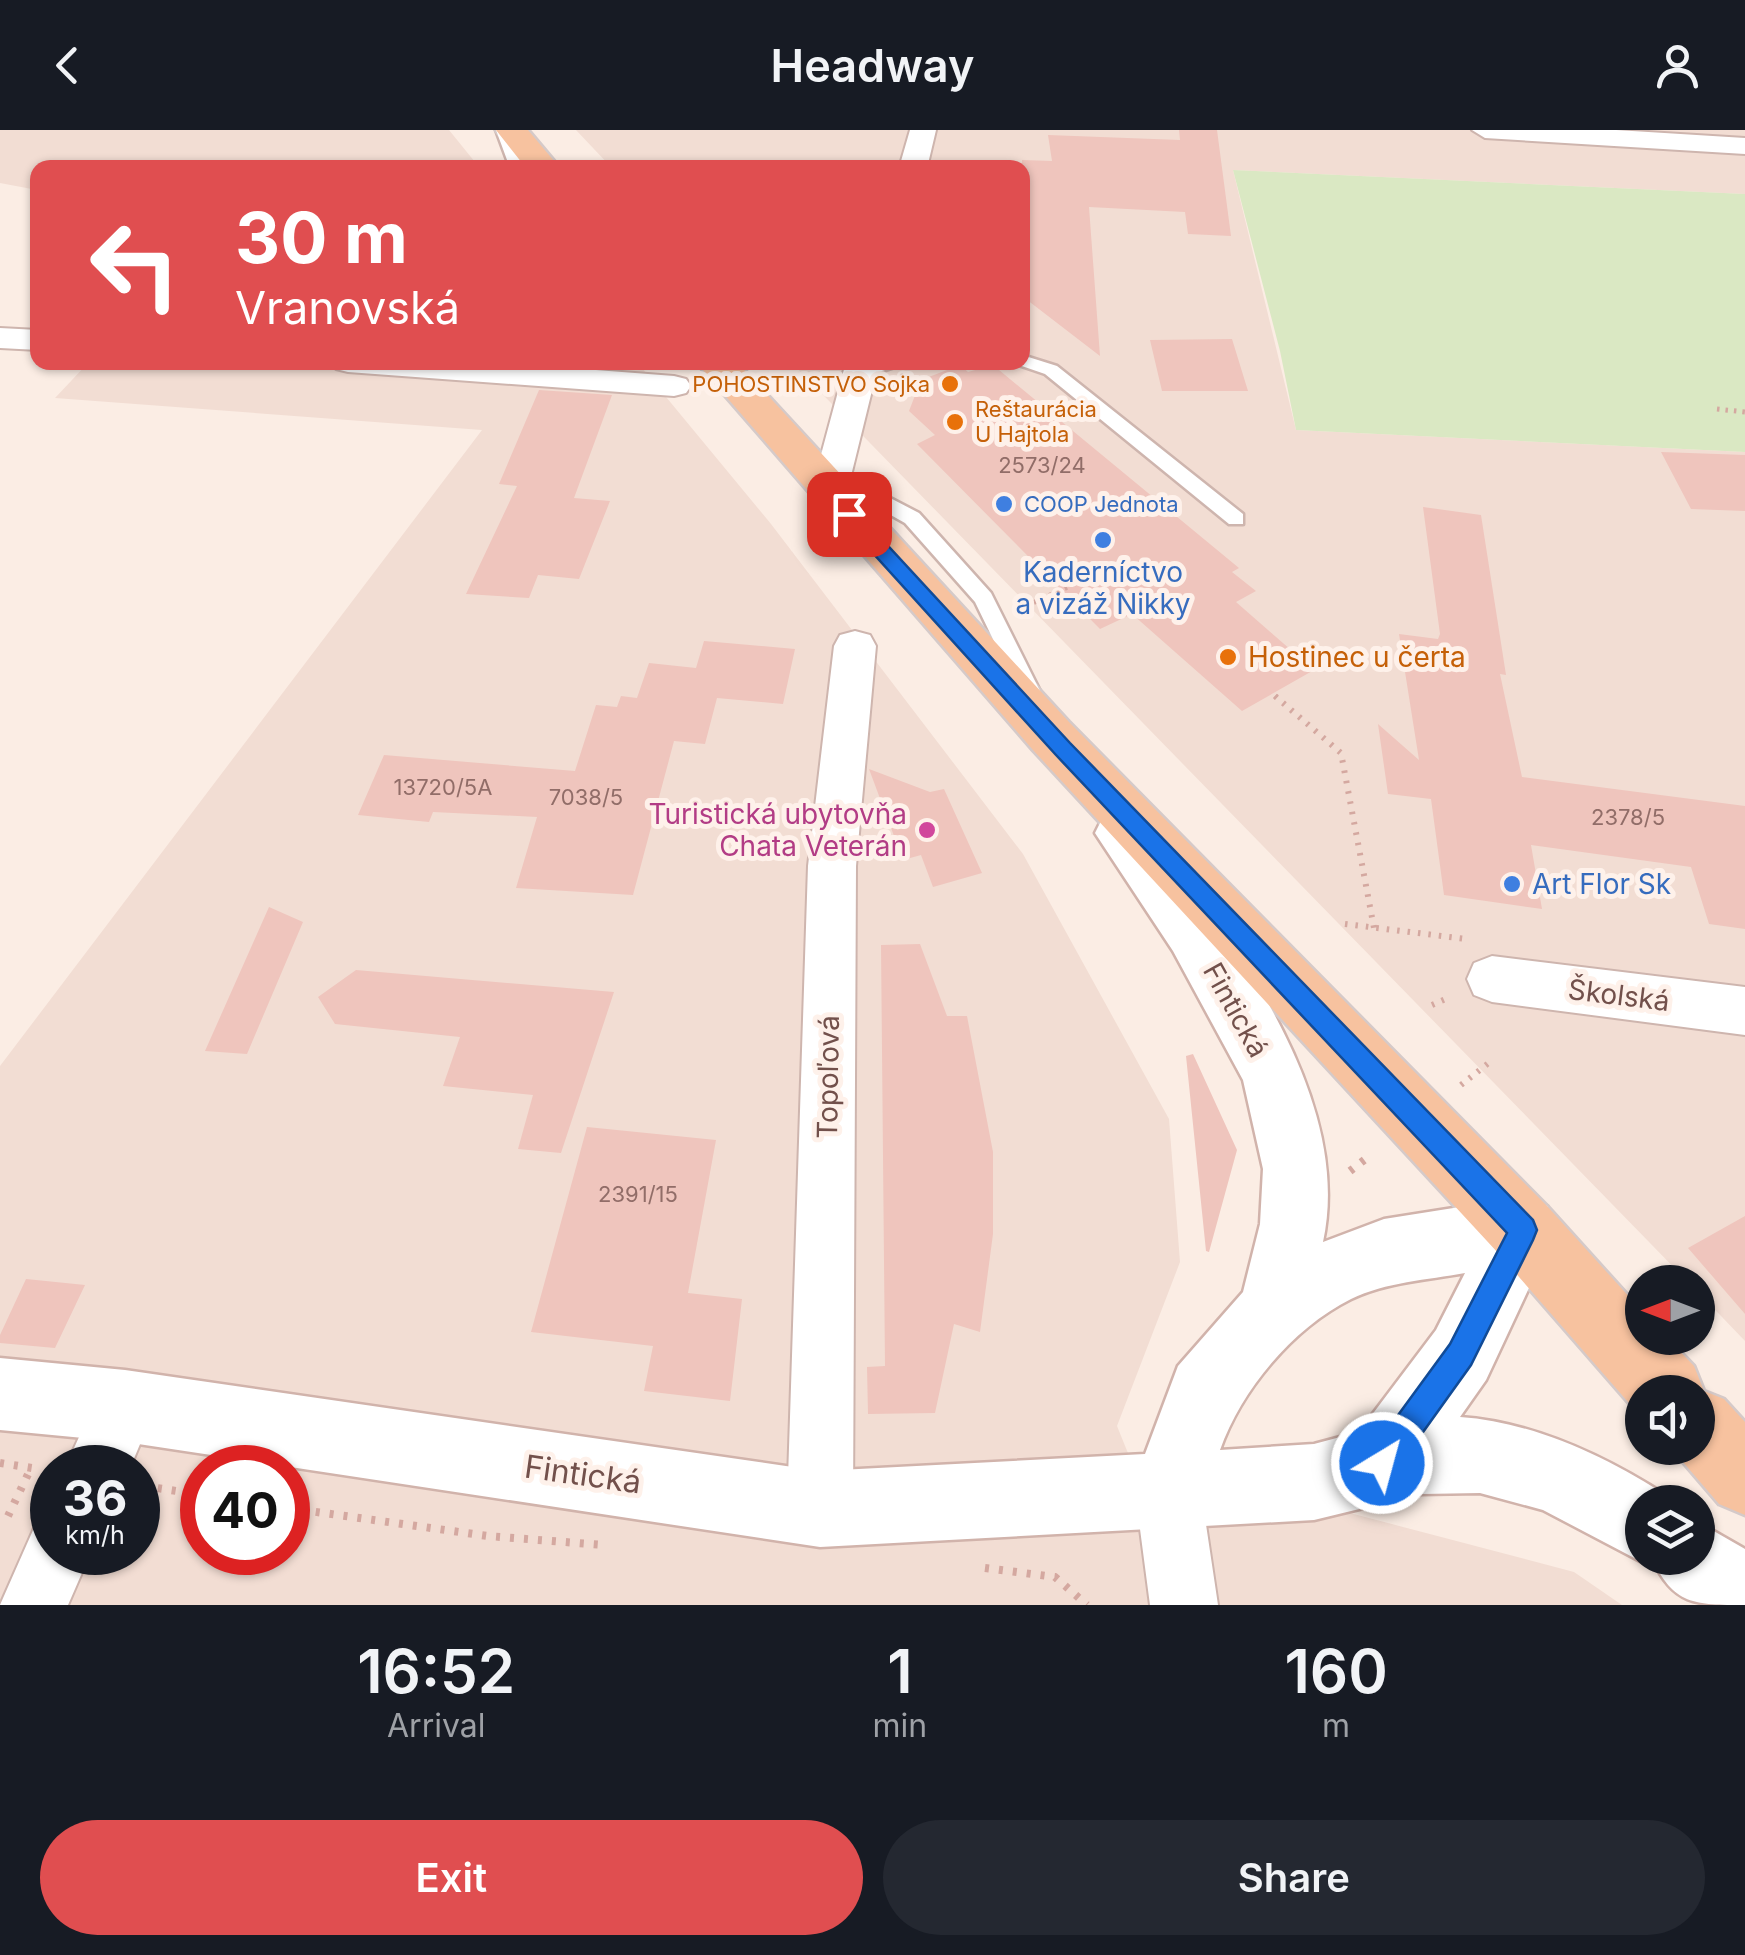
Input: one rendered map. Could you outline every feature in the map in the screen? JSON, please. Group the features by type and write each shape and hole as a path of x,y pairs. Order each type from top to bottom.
{"main road":[{"path":"511,130 537,160"},
{"path":"723,370 796,454 831,483 1057,742 1523,1230 1653,1375"},
{"path":"1715,1444 1745,1478"}],"street":[{"path":"915,160 922,130"},
{"path":"1485,130 1745,146"},
{"path":"0,338 30,340"},
{"path":"457,370 674,386"},
{"path":"831,483 860,370"},
{"name":"Topoľová","path":"820,1510 832,866 855,646"},
{"name":"Fintická","path":"1057,742 1194,933 1272,1073 1295,1169 1293,1224 1274,1310"},
{"name":"Školská","path":"1492,979 1745,1011"},
{"path":"1382,1463 1461,1354 1523,1230"},
{"name":"Fintická","path":"1168,1491 1204,1392 1274,1310 1329,1273 1384,1254 1523,1230"},
{"name":"Fintická","path":"0,1394 64,1445"},
{"name":"Fintická","path":"160,1460 820,1510 1314,1482 1382,1463 1458,1454 1521,1463 1625,1511"},
{"path":"1168,1491 1184,1605"},
{"path":"34,1605 48,1575"},
{"path":"1715,1575 1745,1596"}],"lane":[{"path":"503,130 514,160"},
{"path":"1030,363 1051,370 1236,518"}],"path":[{"path":"1717,409 1745,412"},
{"path":"1025,606 1129,559"},
{"path":"1275,696 1341,753 1374,928"},
{"path":"0,1463 30,1459"},
{"path":"0,1532 30,1500"}],"shaded area":[{"path":"0,130 449,130 473,160 30,160 30,189 0,183"},
{"path":"576,130 1745,130 1745,194 1233,170 1296,430 1745,452 1745,1341 1715,1310 1715,1265 1671,1265 799,370 1030,370 1030,160 604,160"},
{"path":"81,370 644,370 771,524 1023,854 1169,1119 1180,1262 1117,1426 1134,1468 1217,1478 1574,1572 1622,1605 0,1605 0,1066 482,430 55,398"}],"green space":[{"path":"1233,170 1745,194 1745,452 1296,430 1280,351"}],"building":[{"path":"1179,130 1217,130 1231,236 1188,234 1185,212 1089,207 1100,356 1030,302 1030,160 1052,161 1048,135 1180,140"},
{"path":"1232,339 1248,391 1162,391 1150,340"},
{"path":"947,370 999,370 1239,568 1232,572 1256,591 1236,602 1314,670 1242,711 1132,614 1100,629 917,444 935,435 909,411 921,380"},
{"path":"539,390 612,395 574,498 610,501 579,579 538,575 529,598 466,594 517,486 499,484"},
{"path":"1661,452 1745,455 1745,511 1691,509"},
{"path":"1423,507 1481,515 1506,675 1500,674 1522,777 1745,806 1745,929 1709,924 1691,867 1531,845 1542,909 1444,895 1431,799 1388,794 1378,724 1419,760 1399,634 1438,639 1440,634"},
{"path":"704,641 795,649 783,704 717,698 705,744 674,741 633,895 516,888 537,817 433,812 429,822 358,815 384,755 575,771 596,705 617,707 621,696 637,698 649,663 696,668"},
{"name":"Turistická ubytovňa Chata Veterán","path":"869,769 930,792 944,789 982,873 933,887 921,855 903,860"},
{"path":"269,907 303,922 247,1054 205,1051"},
{"path":"920,944 947,1016 967,1016 993,1152 993,1234 980,1332 954,1324 935,1413 868,1414 867,1367 885,1366 881,945"},
{"path":"356,970 614,992 561,1153 518,1149 533,1095 443,1086 460,1037 335,1024 318,997"},
{"path":"1193,1054 1237,1150 1209,1252 1186,1056"},
{"path":"587,1127 716,1140 688,1293 742,1299 730,1401 644,1391 653,1346 531,1332"},
{"path":"1745,1216 1745,1314 1715,1279 1715,1265 1703,1265 1688,1248"},
{"path":"26,1279 85,1285 55,1348 0,1343 0,1335"}],"place":[{"name":"POHOSTINSTVO Sojka","path":"950,384"},
{"name":"Reštaurácia U Hajtola","path":"955,422"},
{"name":"COOP Jednota","path":"1004,504"},
{"name":"Kaderníctvo a vizáž Nikky","path":"1103,540"},
{"name":"Hostinec u čerta","path":"1228,657"},
{"name":"Turistická ubytovňa Chata Veterán","path":"927,830"},
{"name":"Art Flor Sk","path":"1512,884"}],"route":[{"path":"849,514 1063,749 1523,1230 1461,1354 1382,1463"}]}
